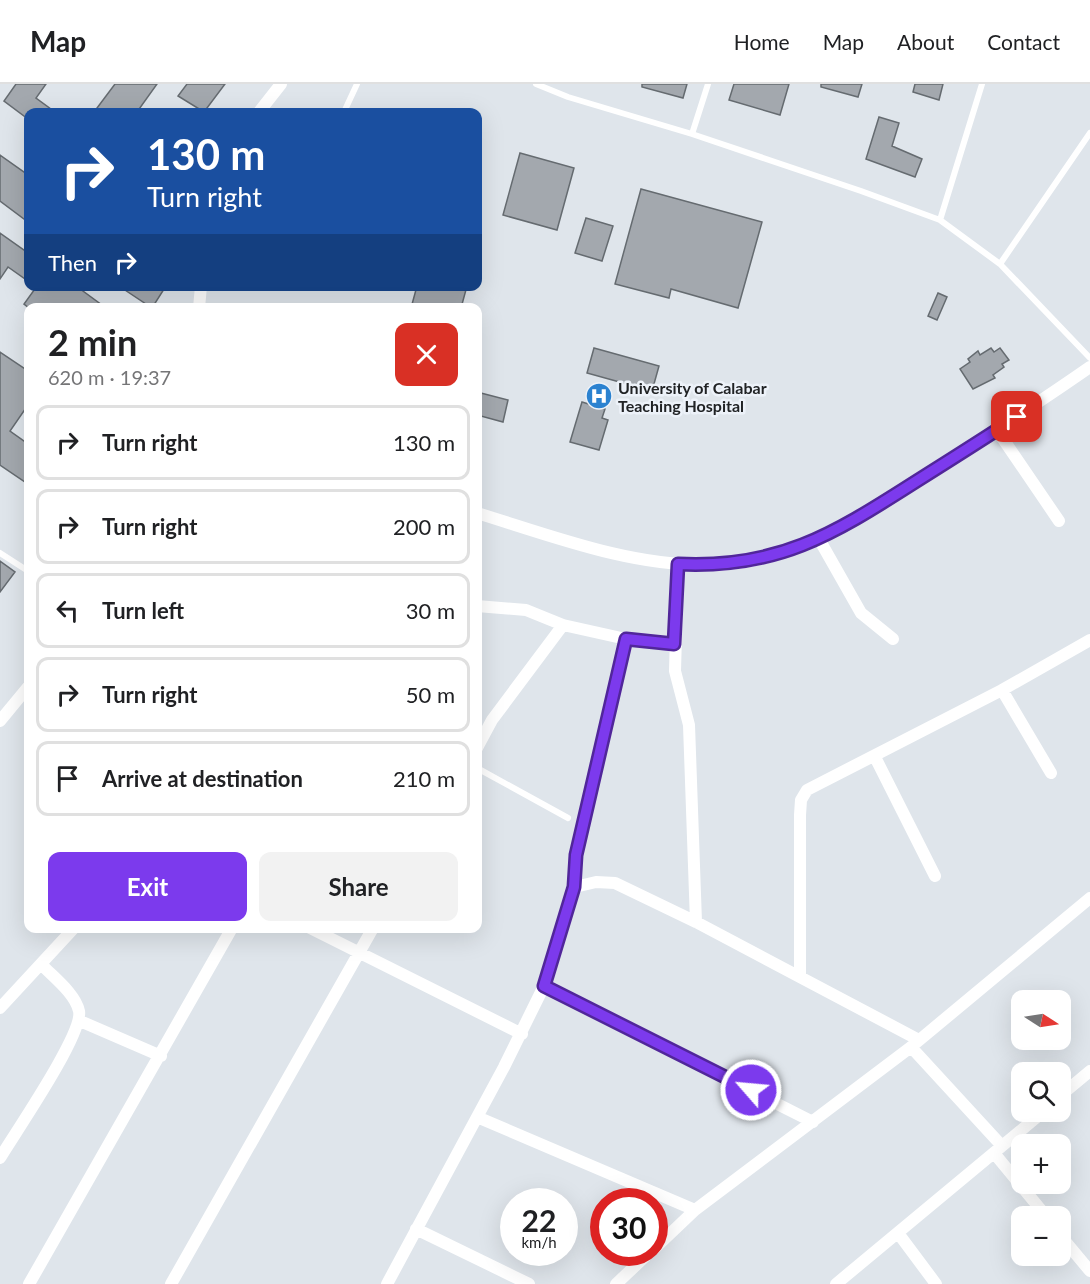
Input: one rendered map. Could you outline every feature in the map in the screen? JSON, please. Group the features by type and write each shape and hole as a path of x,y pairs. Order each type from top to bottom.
{"street":[{"path":"263,108 281,84"},
{"path":"482,515 589,548 678,564 713,565 776,555 848,525 998,430 1090,368"},
{"path":"998,430 1059,521"},
{"path":"819,539 861,613 893,639"},
{"path":"678,564 675,671 690,734 696,922"},
{"path":"482,606 526,610 563,625 626,639 674,644"},
{"path":"482,739 492,720 563,625"},
{"path":"387,1284 522,1034 544,986 574,887 576,855 626,639"},
{"path":"800,977 801,800 807,790 1002,690 1090,640"},
{"path":"1002,690 1051,773"},
{"path":"0,721 24,692"},
{"path":"875,757 936,876"},
{"path":"574,887 596,882 615,883 696,922 800,977 915,1044 1039,1206"},
{"path":"668,1236 695,1210 915,1044 1090,898"},
{"path":"0,1008 69,933"},
{"path":"29,1284 162,1056 229,933"},
{"path":"319,933 522,1034"},
{"path":"171,1284 370,933"},
{"path":"0,1158 67,1048 80,1021 79,1009 72,997 41,964"},
{"path":"544,986 813,1122"},
{"path":"80,1021 162,1056"},
{"path":"1071,1087 1090,1071"},
{"path":"477,1117 695,1210"},
{"path":"836,1284 1031,1122"},
{"path":"416,1229 529,1284"},
{"path":"898,1233 936,1284"},
{"path":"1071,1248 1090,1271"},
{"path":"616,1284 635,1266"}],"lane":[{"path":"346,108 357,84"},
{"path":"536,84 568,97 692,134 940,220 1000,264 1090,358"},
{"path":"692,134 708,84"},
{"path":"940,220 982,84"},
{"path":"1000,264 1090,133"},
{"path":"0,553 24,568"},
{"path":"482,771 568,818"}],"building":[{"path":"16,84 46,84 36,98 50,108 24,108 24,116 4,101"},
{"path":"115,84 157,84 140,108 97,108"},
{"path":"187,84 225,84 207,108 198,108 178,96"},
{"path":"642,84 687,84 683,98 642,87"},
{"path":"734,84 789,84 780,115 729,100"},
{"path":"821,84 862,84 858,97 821,87"},
{"path":"915,84 943,84 939,100 913,92"},
{"path":"879,117 899,123 892,146 922,159 915,177 866,159"},
{"path":"520,153 574,168 557,230 503,215"},
{"path":"0,155 24,172 24,219 0,201"},
{"path":"641,189 762,222 738,308 671,289 669,298 615,284"},
{"path":"586,218 613,226 602,261 575,253"},
{"path":"0,233 24,250 24,278 8,267 0,279"},
{"path":"33,291 83,291 99,303 25,303"},
{"path":"126,291 163,291 155,303 144,303"},
{"path":"416,291 466,291 462,303 412,303"},
{"path":"938,293 947,297 937,320 928,316"},
{"path":"594,348 659,366 652,391 587,373"},
{"path":"991,348 994,352 1000,348 1009,360 1002,364 1004,367 993,375 995,378 973,389 960,369 970,362 968,359 978,351 980,355"},
{"path":"0,352 24,368 24,411 10,431 24,441 24,481 0,465"},
{"path":"482,393 508,400 503,422 482,416"},
{"path":"582,402 605,409 602,418 608,420 599,450 570,442"},
{"path":"0,561 15,572 0,592"}],"place":[{"name":"University of Calabar Teaching Hospital","path":"599,396"}],"route":[{"path":"751,1090 544,986 574,887 573,870 576,855 626,639 674,644 678,564 713,565 776,555 828,535 848,525 1017,417"}]}
